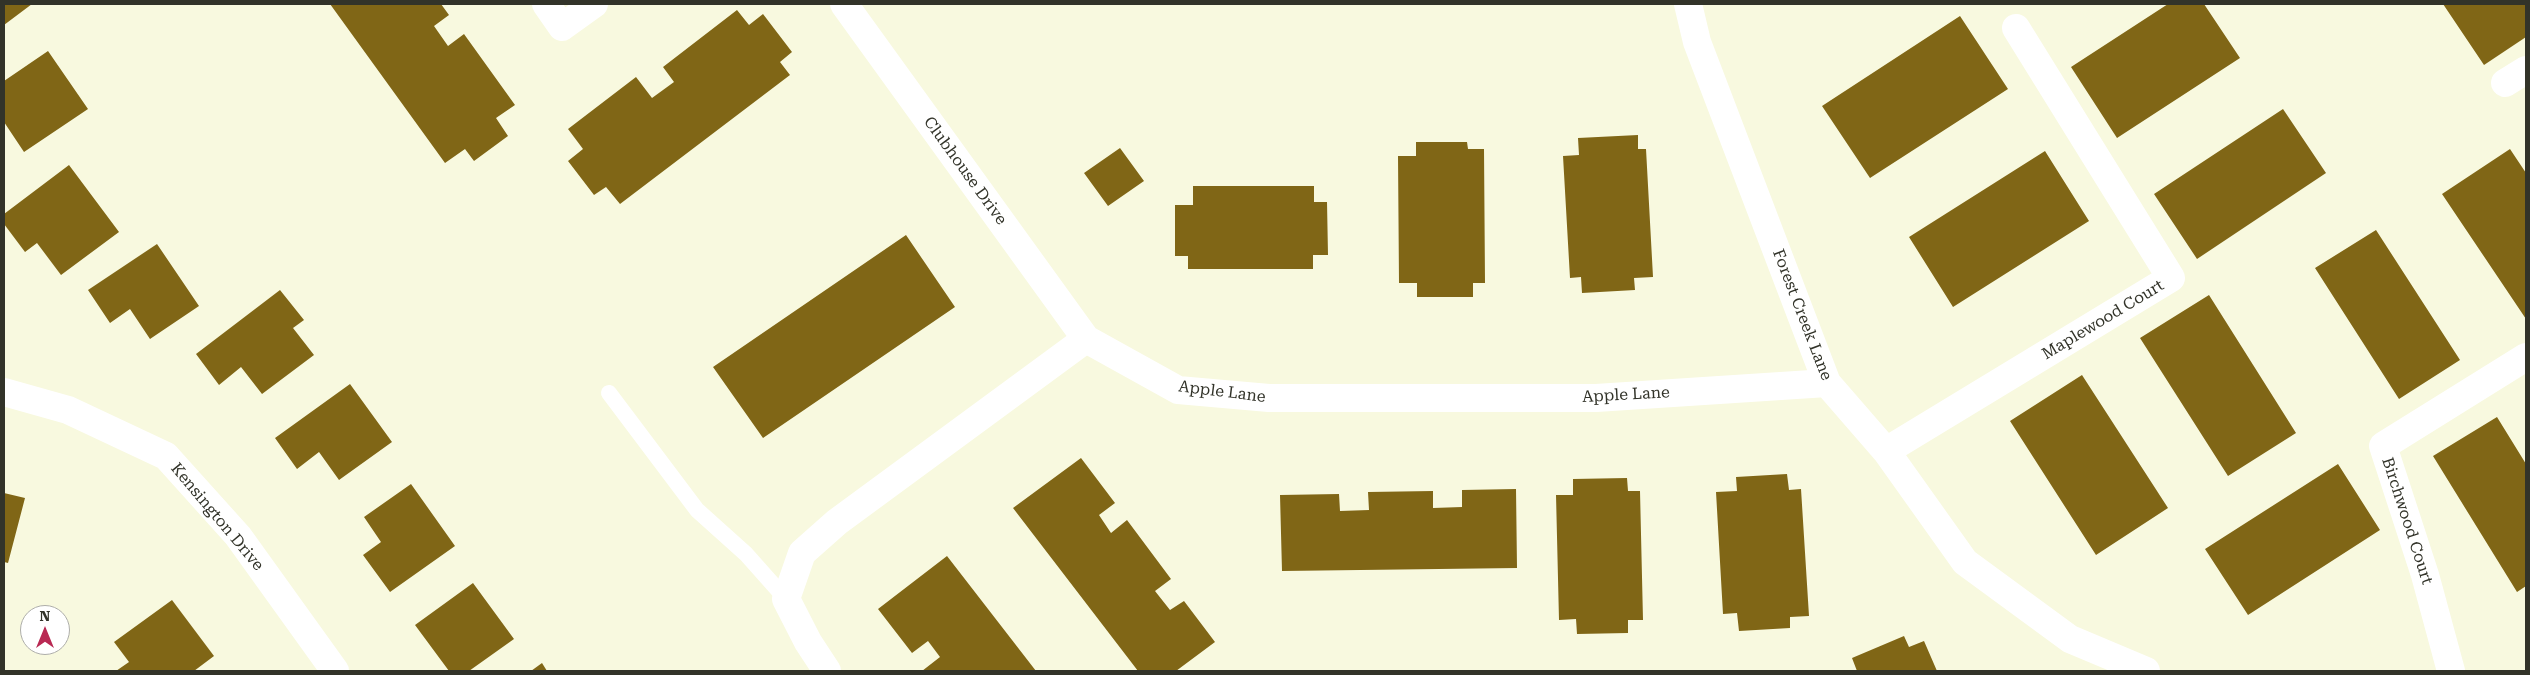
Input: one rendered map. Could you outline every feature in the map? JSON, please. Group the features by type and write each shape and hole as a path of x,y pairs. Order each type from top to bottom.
{"street":[{"path":"546,4 562,27 594,4"},
{"name":"Clubhouse Drive","path":"844,4 1086,339"},
{"name":"Forest Creek Lane","path":"1688,4 1697,42 1827,383 1886,451 1965,562 2070,639 2146,671"},
{"name":"Maplewood Court","path":"1886,451 2171,278 2016,28"},
{"path":"827,671 808,642 786,599 802,553 837,522 1086,339"},
{"name":"Apple Lane","path":"1086,339 1178,390 1269,398 1596,398 1827,383"},
{"name":"Birchwood Court","path":"2451,671 2425,575 2383,446 2526,357"},
{"name":"Kensington Drive","path":"4,392 68,410 166,456 238,536 335,671"}],"lane":[{"path":"609,393 697,510 746,554 786,599"}],"building":[{"path":"4,4 32,4 4,25"},
{"path":"330,4 441,4 449,15 434,26 448,46 464,34 515,105 496,118 508,136 474,161 465,149 445,163"},
{"path":"2168,4 2204,4 2240,58 2117,138 2071,67"},
{"path":"2443,4 2526,4 2526,37 2484,65"},
{"path":"737,10 749,25 763,14 792,52 780,62 790,75 620,204 606,187 594,195 568,161 583,149 568,129 636,77 652,98 674,82 663,67"},
{"path":"1960,16 2008,89 1870,178 1822,106"},
{"path":"48,51 88,109 24,152 4,122 4,81"},
{"path":"2283,109 2326,173 2197,259 2154,194"},
{"path":"1638,135 1638,149 1646,149 1653,277 1634,278 1635,290 1582,293 1581,277 1570,278 1563,156 1579,155 1578,138"},
{"path":"1416,142 1467,142 1468,149 1484,149 1485,283 1473,283 1473,297 1417,297 1417,283 1399,283 1398,156 1416,156"},
{"path":"1120,148 1144,181 1108,206 1084,173"},
{"path":"2510,149 2526,173 2526,319 2442,194"},
{"path":"2045,151 2089,221 1953,307 1909,237"},
{"path":"69,165 119,232 61,275 37,243 25,252 4,224 4,214"},
{"path":"1193,186 1314,186 1314,202 1327,202 1328,255 1313,255 1313,269 1188,269 1188,256 1175,256 1175,205 1193,205"},
{"path":"2376,230 2460,360 2399,399 2315,268"},
{"path":"906,235 955,307 763,438 713,367"},
{"path":"157,244 199,306 150,339 130,309 110,323 88,290"},
{"path":"280,290 304,320 293,328 314,355 262,394 241,367 219,385 196,354"},
{"path":"2209,295 2296,433 2228,476 2140,338"},
{"path":"2082,375 2168,508 2096,555 2010,421"},
{"path":"350,384 392,442 339,480 319,452 297,469 275,438"},
{"path":"2497,417 2526,464 2526,586 2517,592 2433,456"},
{"path":"1081,458 1115,503 1099,515 1111,533 1127,520 1171,579 1155,591 1170,610 1184,601 1215,642 1176,671 1138,671 1013,508"},
{"path":"2338,464 2380,530 2248,615 2205,549"},
{"path":"1787,474 1789,490 1801,489 1809,616 1790,617 1790,628 1739,631 1737,613 1723,614 1716,492 1737,491 1736,477"},
{"path":"1627,478 1628,491 1640,491 1643,620 1628,620 1628,633 1577,634 1576,619 1559,620 1556,495 1573,495 1573,479"},
{"path":"411,484 455,546 390,592 363,555 381,542 364,517"},
{"path":"1516,489 1517,568 1282,571 1280,495 1339,494 1340,511 1369,510 1368,492 1433,491 1433,508 1462,507 1462,490"},
{"path":"4,493 25,498 8,563 4,562"},
{"path":"947,556 1036,671 922,671 940,657 928,641 912,653 878,609"},
{"path":"473,583 514,639 469,671 449,671 415,625"},
{"path":"172,600 214,656 194,671 116,671 129,662 114,642"},
{"path":"1904,636 1909,647 1924,641 1937,671 1857,671 1852,658"},
{"path":"542,663 547,671 531,671"}]}
